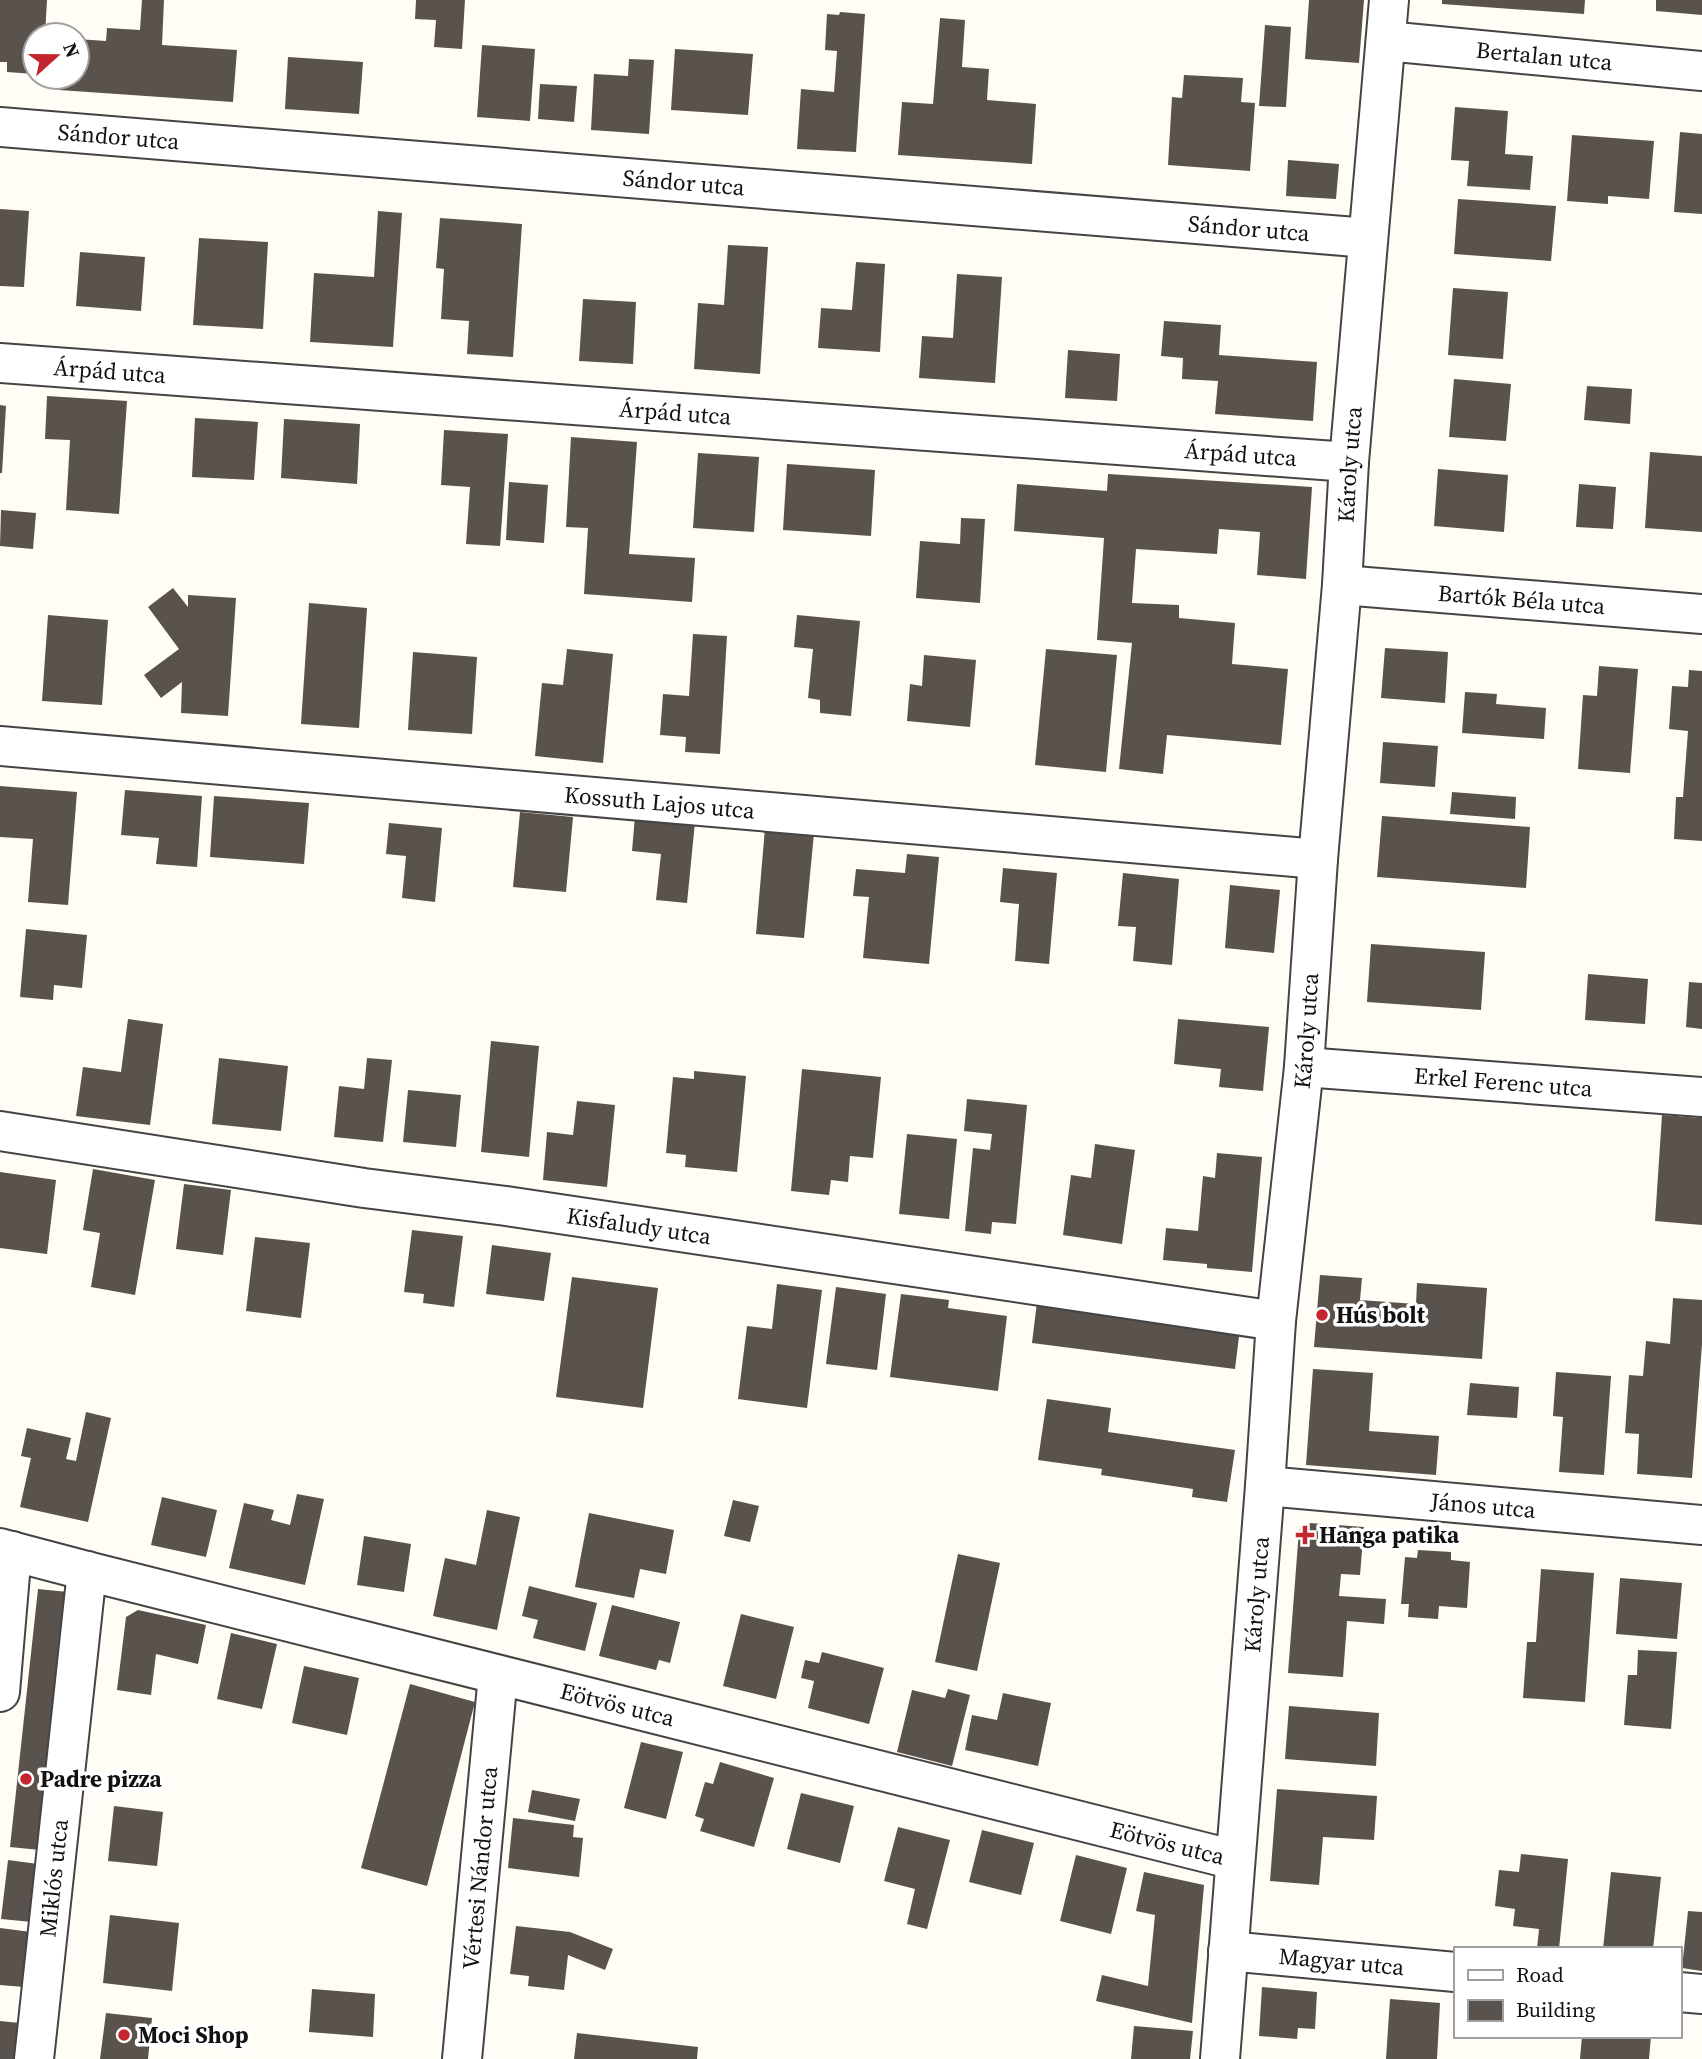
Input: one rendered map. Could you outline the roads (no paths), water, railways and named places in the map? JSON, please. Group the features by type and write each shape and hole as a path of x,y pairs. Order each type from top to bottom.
{"street":[{"name":"Károly utca","path":"1220,2059 1276,1321 1304,1067 1349,463 1389,0"},
{"name":"Bertalan utca","path":"1386,41 1702,71"},
{"name":"Sándor utca","path":"0,127 1368,238"},
{"name":"Árpád utca","path":"0,363 1349,463"},
{"name":"Bartók Béla utca","path":"1342,585 1702,614"},
{"name":"Kossuth Lajos utca","path":"0,746 1318,859"},
{"name":"Erkel Ferenc utca","path":"1304,1067 1702,1097"},
{"name":"Kisfaludy utca","path":"0,1131 364,1188 506,1206 1276,1321"},
{"name":"János utca","path":"1265,1486 1702,1525"},
{"name":"Eötvös utca","path":"6,1549 1235,1860"},
{"path":"0,1692 6,1549"},
{"name":"Miklós utca","path":"34,2059 86,1571"},
{"name":"Vértesi Nándor utca","path":"462,2059 498,1675"},
{"name":"Magyar utca","path":"1227,1951 1454,1972"},
{"path":"1681,1992 1702,1994"}],"place":[{"name":"Hús bolt","path":"1322,1315"},
{"name":"Hanga patika","path":"1305,1535"},
{"name":"Padre pizza","path":"26,1779"},
{"name":"Moci Shop","path":"124,2035"}]}
